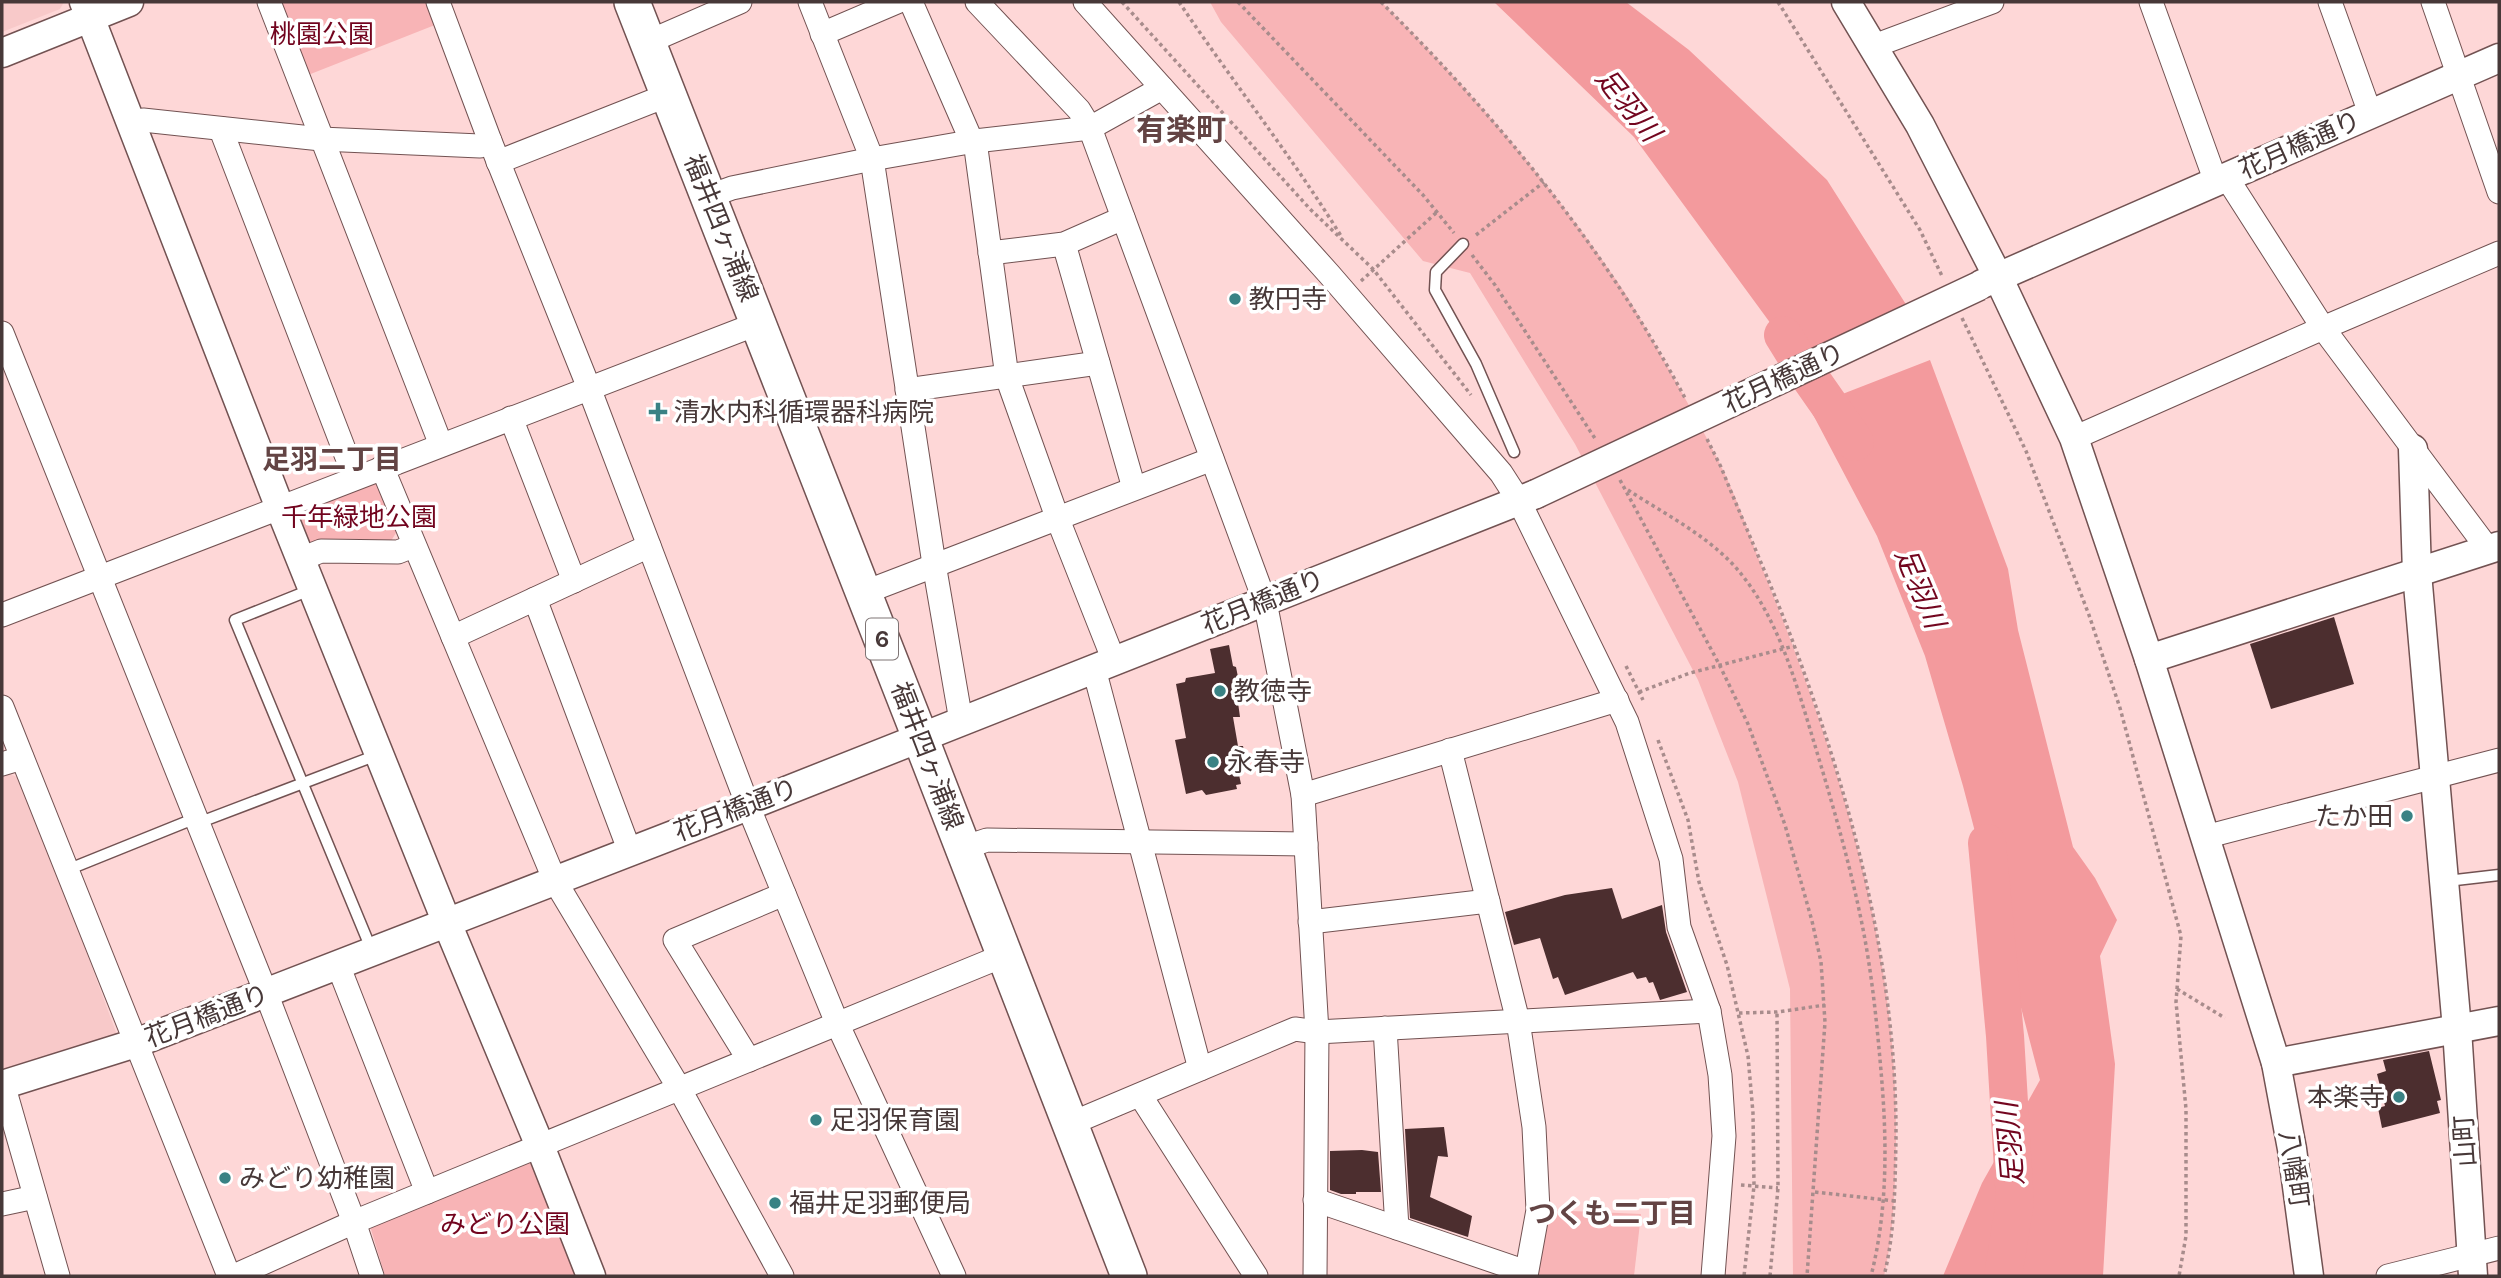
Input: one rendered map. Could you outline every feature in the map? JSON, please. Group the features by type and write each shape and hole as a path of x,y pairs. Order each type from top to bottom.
{"main road":[{"name":"福井四ヶ浦線","path":"632,2 710,196 1129,1276"}],"street":[{"path":"2,53 87,10 129,2"},
{"path":"269,2 441,445"},
{"path":"438,2 748,806 836,1023 954,1276"},
{"path":"648,42 740,2"},
{"path":"810,2 872,159 934,564 961,721"},
{"path":"822,34 897,2"},
{"path":"911,2 973,141 1007,377 1057,517 1104,665 1140,842 1200,1069"},
{"path":"977,2 1079,110 1090,128 1265,601 1303,795 1317,1032 1315,1276"},
{"path":"1085,2 1347,295 1501,473 1527,498 1627,722 1671,859 1679,927 1709,1011 1720,1074 1724,1136 1713,1276"},
{"name":"八幡町","path":"1846,2 1920,125 1988,281 2074,438 2149,659 2276,1063 2292,1149 2309,1276"},
{"path":"1874,46 1992,2"},
{"path":"2149,659 2494,548 2413,449 2323,328 2222,180 2151,2"},
{"path":"2330,2 2370,113"},
{"path":"2433,2 2499,192"},
{"path":"87,10 300,559 591,1276"},
{"name":"花月橋通り","path":"2,1085 136,1043 373,952 1527,498 1988,281 2499,58"},
{"path":"710,196 732,188 872,159 973,141 1090,128 1162,88"},
{"path":"131,125 143,121 321,139 480,146 494,151 668,95"},
{"path":"223,129 223,135 355,478"},
{"path":"990,253 1064,244 1123,218"},
{"path":"1064,244 1133,488"},
{"path":"2074,438 2499,253"},
{"path":"2,615 759,323"},
{"path":"2,333 12,387 99,577 266,993 372,1276"},
{"path":"907,390 1098,363"},
{"path":"511,418 575,580"},
{"name":"山町","path":"2413,449 2417,572 2457,1029 2482,1259"},
{"path":"863,593 1212,459"},
{"path":"382,467 555,881 679,1088 782,1276"},
{"path":"300,559 321,551 398,552 413,546"},
{"path":"453,637 649,546"},
{"path":"535,599 630,852"},
{"path":"1303,795 1616,700"},
{"path":"2,707 12,761 67,870 232,1276 427,1192 1005,955"},
{"path":"1315,1200 1526,1274 1538,1210 1534,1127 1517,1021 1450,750"},
{"path":"2205,836 2499,760"},
{"path":"963,848 987,840 1306,844"},
{"path":"749,1060 675,940 784,894"},
{"path":"1310,922 1488,901"},
{"path":"338,965 427,1192"},
{"path":"1070,1124 1295,1029 1317,1032 1709,1011"},
{"path":"2276,1063 2499,1021"},
{"path":"1385,1028 1397,1228"},
{"path":"2,1085 58,1276"},
{"path":"1140,1095 1256,1276"},
{"path":"2,1204 35,1197"},
{"path":"2388,1276 2482,1259"}],"lane":[{"path":"1463,244 1436,272 1435,290 1476,364 1514,452"},
{"path":"313,589 235,620 373,952"},
{"path":"67,870 379,754"},
{"path":"2444,882 2499,875"}],"path":[{"path":"1122,2 1302,199 1373,269 1473,398"},
{"path":"1179,2 1223,68 1306,180 1343,240"},
{"path":"1238,2 1437,212 1495,285 1601,447"},
{"path":"1381,2 1480,104 1544,182 1624,292 1689,406"},
{"path":"1778,2 1920,230 1944,279"},
{"path":"1463,244 1544,182"},
{"path":"1347,295 1437,212"},
{"path":"1961,316 2026,450 2089,615 2120,708 2182,936 2176,1002 2186,1109 2186,1236 2179,1276"},
{"path":"1702,430 1721,467 1794,646 1831,756 1869,889 1887,996 1896,1100 1895,1201 1884,1276"},
{"path":"1614,470 1719,664 1748,724 1785,825 1812,921 1821,962 1825,1005 1815,1192 1807,1276"},
{"path":"1625,488 1715,547 1741,574 1766,611 1783,650 1807,720 1838,823 1863,930 1878,1034 1885,1116 1884,1200 1871,1276"},
{"path":"1660,685 1719,664 1794,646"},
{"path":"2177,989 2225,1018"},
{"path":"1739,1013 1777,1012 1825,1005"},
{"path":"1770,1276 1778,1188 1777,1012"},
{"path":"1754,1186 1778,1188"},
{"path":"1815,1192 1895,1201"}],"shaded area":[{"path":"2,2 64,2 60,9 2,32"},
{"path":"8,773 23,780 117,1035 110,1041 2,1070 2,775"}],"green space":[{"name":"桃園公園","path":"275,2 432,2 440,23 303,77"},
{"path":"1210,2 1381,2 1447,69 1568,213 1628,298 1705,436 1737,503 1815,708 1858,850 1874,922 1894,1068 1894,1193 1884,1276 1793,1276 1790,989 1738,782 1698,680 1575,444 1470,273 1423,261 1221,22"},
{"name":"千年緑地公園","path":"378,475 399,528 386,549 308,548 295,519 304,505"},
{"name":"みどり公園","path":"535,1155 579,1276 385,1276 370,1226"},
{"path":"1549,1210 1641,1214 1634,1276 1535,1276"}],"water":[{"path":"1494,2 1626,2 1689,50 1827,180 1914,317 1804,369 1634,137"},
{"path":"1930,360 2008,569 2018,630 2073,847 2095,878 2117,920 2100,956 2115,1064 2103,1276 1943,1276 1982,1183 2040,1080 1963,786 1925,656 1877,536 1809,407"}],"building":[{"path":"2334,617 2354,684 2271,709 2250,644"},
{"path":"1229,645 1240,687 1236,688 1240,717 1233,717 1238,746 1243,746 1247,768 1238,770 1241,784 1236,785 1237,789 1206,795 1202,790 1186,794 1175,740 1186,738 1176,684 1185,682 1186,678 1215,673 1210,649"},
{"path":"1612,888 1622,919 1662,905 1666,932 1687,992 1660,1000 1653,982 1649,983 1646,977 1637,979 1633,972 1565,995 1558,977 1553,979 1540,938 1514,945 1505,912 1565,895"},
{"path":"2429,1051 2441,1100 2437,1101 2440,1113 2382,1128 2378,1108 2385,1106 2377,1074 2386,1071 2383,1060"},
{"path":"1444,1127 1448,1157 1438,1156 1430,1197 1472,1216 1468,1237 1410,1218 1405,1129"},
{"path":"1330,1151 1378,1152 1381,1192 1341,1194 1330,1190"}],"waterway":[{"name":"足羽川","path":"1783,335 1855,442"},
{"name":"足羽川","path":"1987,843 2005,1036 2015,1202 2003,1276"}],"place":[{"name":"教円寺","path":"1235,299"},
{"name":"清水内科循環器科病院","path":"658,412"},
{"name":"教徳寺","path":"1220,691"},
{"name":"永春寺","path":"1213,762"},
{"name":"たか田","path":"2407,816"},
{"name":"本楽寺","path":"2399,1097"},
{"name":"足羽保育園","path":"816,1120"},
{"name":"みどり幼稚園","path":"225,1178"},
{"name":"福井足羽郵便局","path":"775,1203"}],"district":[{"name":"有楽町","path":"1181,130"},
{"name":"足羽二丁目","path":"332,459"},
{"name":"つくも二丁目","path":"1612,1213"}]}
